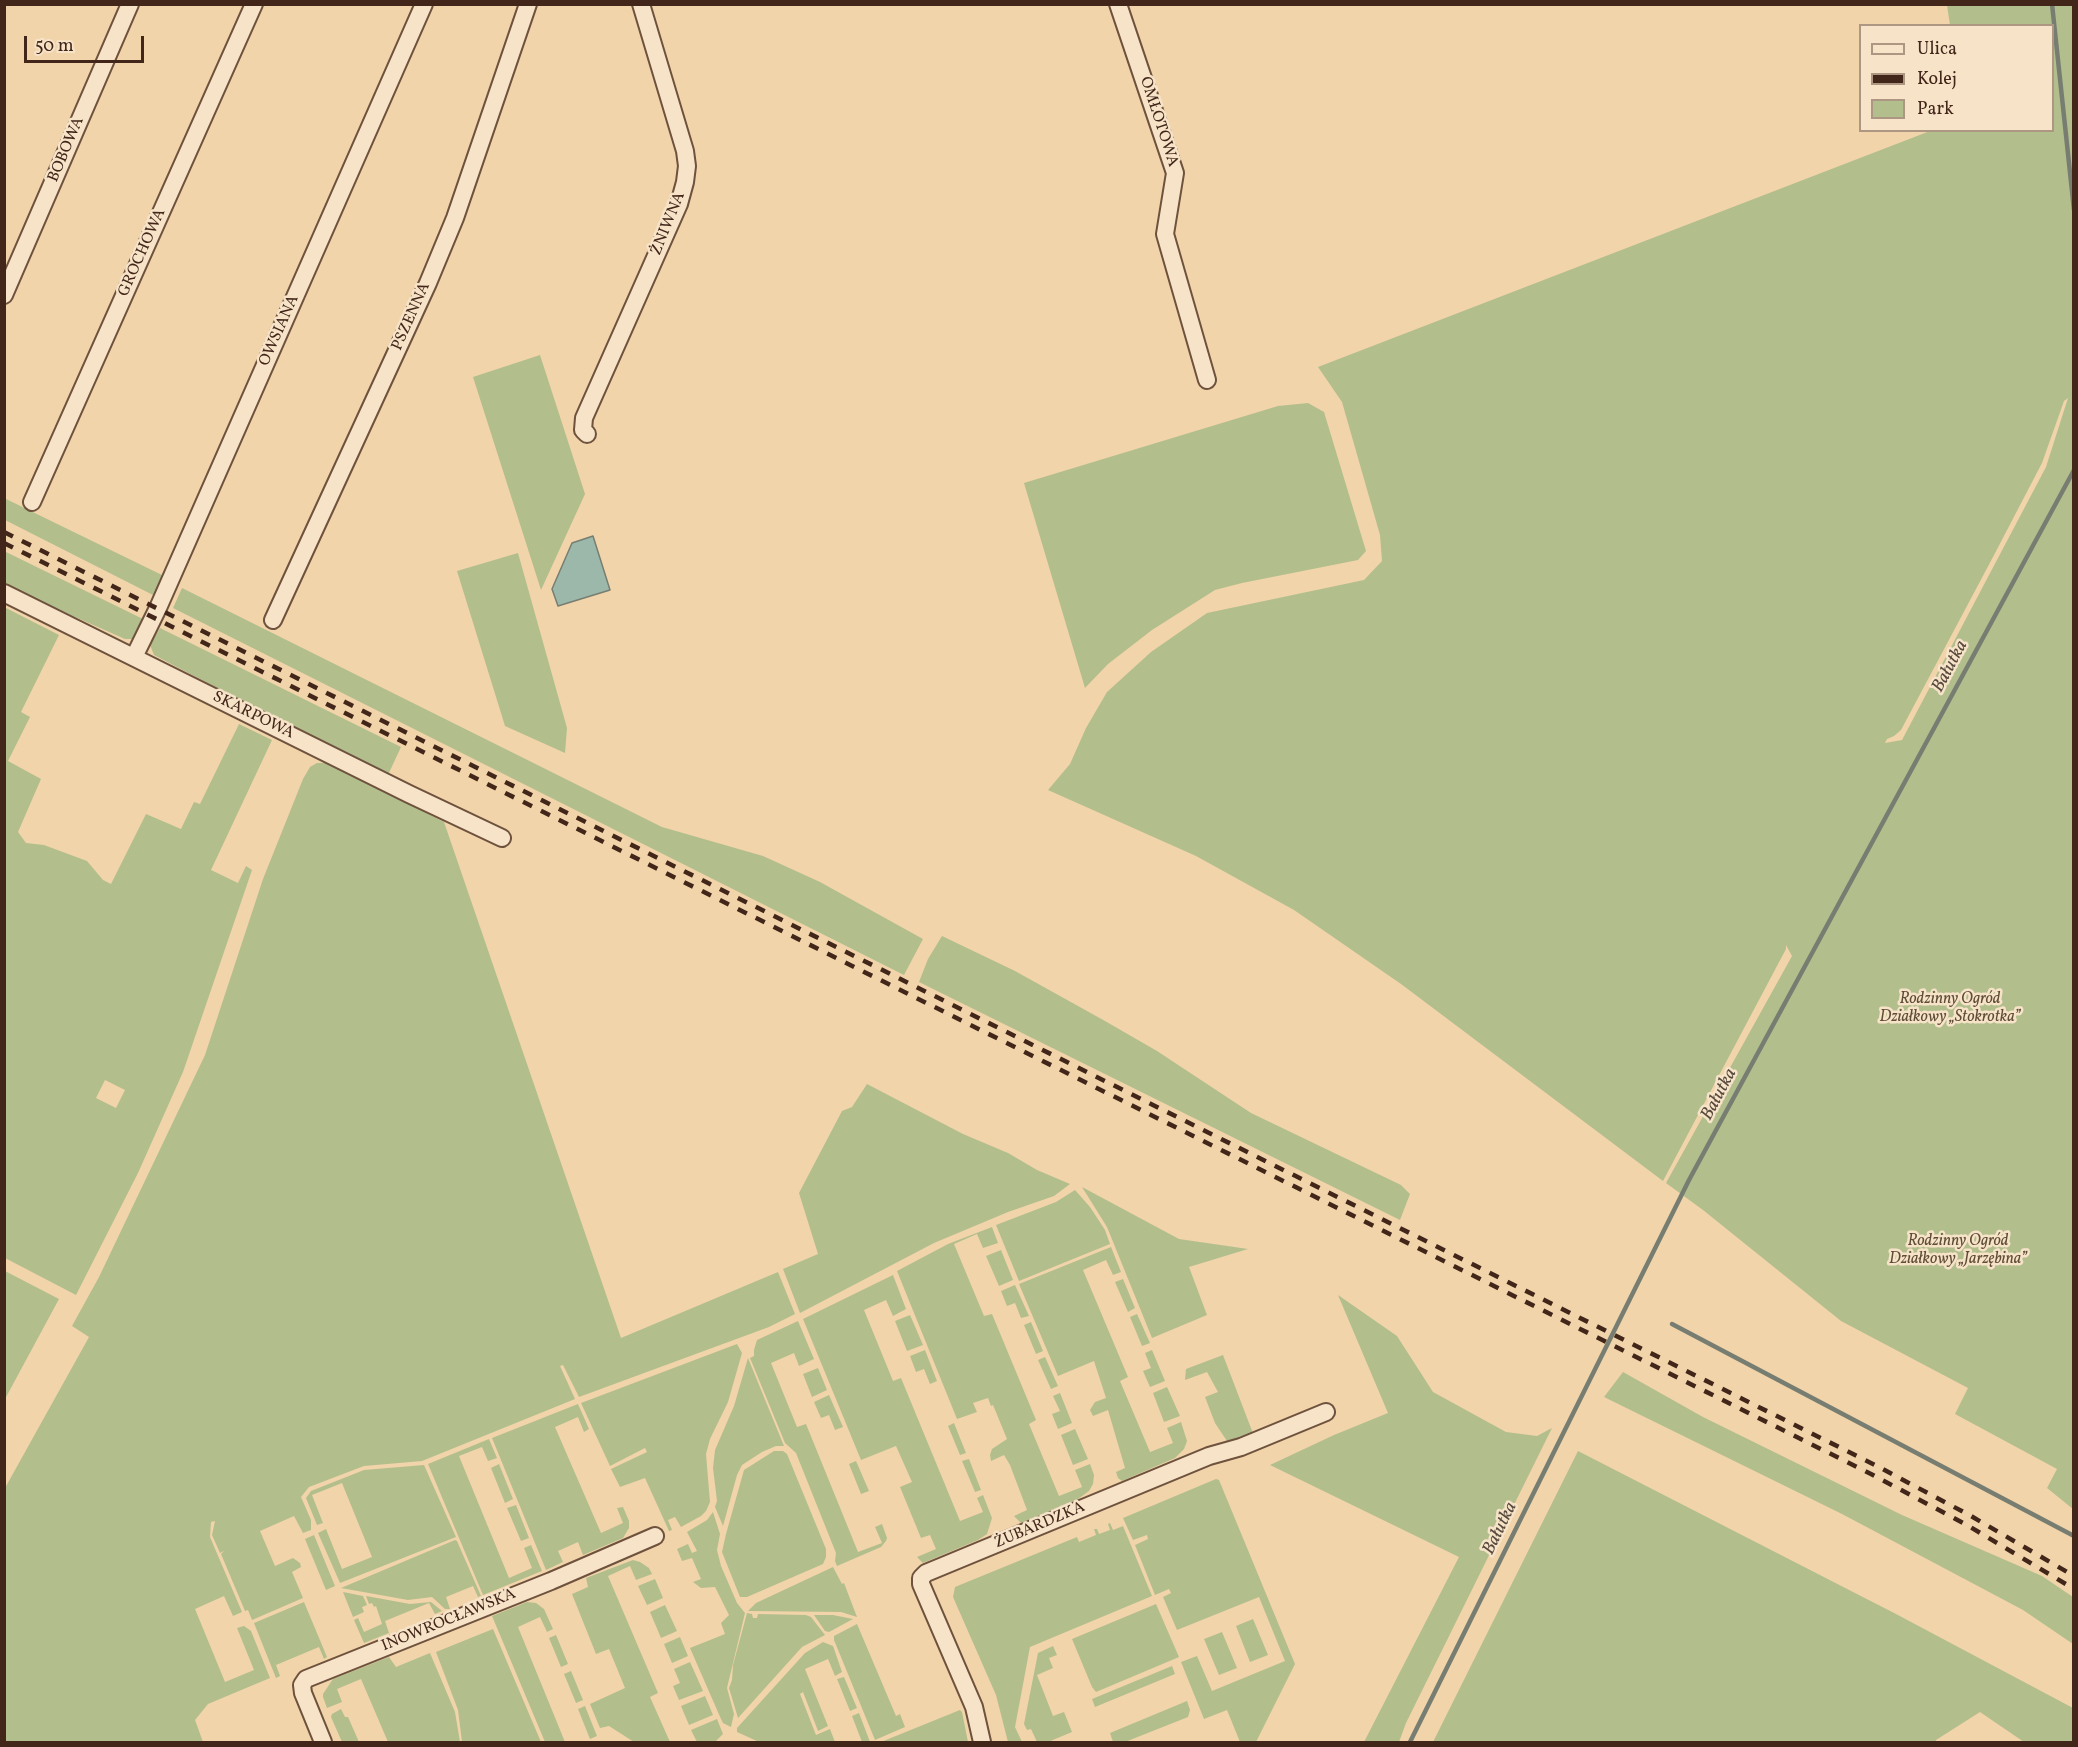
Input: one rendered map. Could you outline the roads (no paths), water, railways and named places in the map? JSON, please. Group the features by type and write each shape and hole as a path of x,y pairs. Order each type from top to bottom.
{"street":[{"name":"BOBOWA","path":"4,295 130,4"},
{"name":"GROCHOWA","path":"32,502 254,4"},
{"name":"OWSIANA","path":"134,657 158,608 424,4"},
{"name":"PSZENNA","path":"273,620 444,243 470,176 528,4"},
{"name":"ŻNIWNA","path":"587,434 583,430 584,418 679,204 685,182 687,166 685,151 641,4"},
{"name":"OMŁOTOWA","path":"1118,4 1175,173 1165,234 1207,380"},
{"name":"SKARPOWA","path":"4,593 502,838"},
{"name":"ŻUBARDZKA","path":"982,1743 974,1707 921,1584 921,1578 956,1561 1209,1456 1241,1447 1326,1412"},
{"name":"INOWROCŁAWSKA","path":"323,1743 303,1693 302,1685 306,1679 551,1581 655,1536"}],"waterway":[{"name":"Bałutka","path":"2052,4 2074,210"},
{"name":"Bałutka","path":"1410,1742 1689,1180 2074,470"},
{"path":"1672,1324 2074,1536"}],"railway":[{"path":"4,532 1875,1465 1971,1516 2074,1576"},
{"path":"4,543 1871,1474 1967,1525 2074,1589"}],"park label":[{"name":"Rodzinny Ogród Działkowy „Stokrotka”","path":"1950,1009"},
{"name":"Rodzinny Ogród Działkowy „Jarzębina”","path":"1958,1251"}]}
